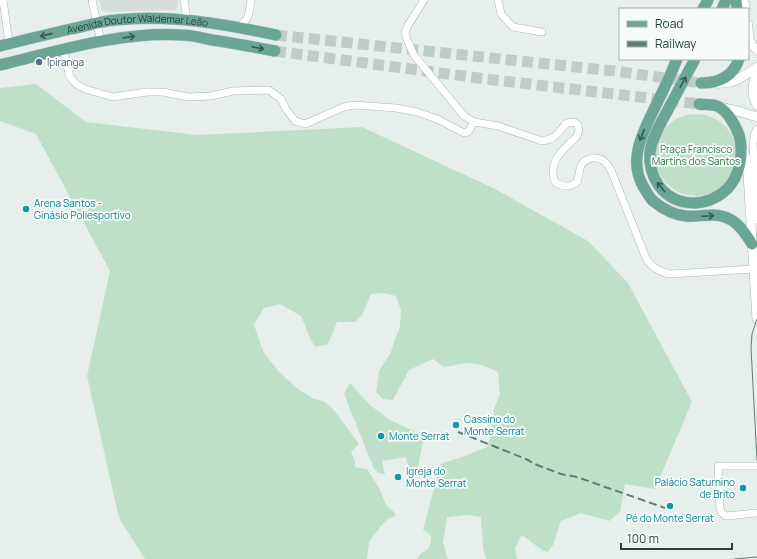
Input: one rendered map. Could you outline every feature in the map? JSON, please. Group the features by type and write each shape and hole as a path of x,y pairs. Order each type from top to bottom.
{"main road":[{"name":"Avenida Doutor Waldemar Leão","path":"5,45 96,23 136,19 187,20 237,27 276,35"},
{"name":"Avenida Doutor Waldemar Leão","path":"0,65 130,36 156,34 184,35 274,51"},
{"path":"677,60 640,139 636,163 641,182 648,195 667,211 679,215 724,216 740,226 752,244"},
{"path":"694,60 671,104 650,150 652,171 657,182 667,195 673,199 689,203 706,201 726,190 738,172 741,145"},
{"path":"707,83 720,81 734,69 738,60"},
{"path":"707,83 727,83 736,81 757,67"},
{"path":"757,74 752,89 757,105"},
{"path":"699,104 717,106 757,117"},
{"path":"717,106 725,112 733,122 739,135 746,159 757,319"}],"street":[{"path":"3,0 5,45"},
{"path":"92,0 101,42"},
{"path":"184,0 187,20"},
{"path":"237,27 245,22 249,16 251,0"},
{"path":"424,0 407,26 405,33 408,42 414,56 464,116 474,122 498,126 542,141 547,141 556,136 567,123 573,122 578,125 579,130 577,136 561,151 555,161 553,171 554,181 564,186 573,184 578,180 581,166 584,162 594,158 604,161 611,170 649,262 655,268 664,273 670,274 754,269"},
{"path":"498,0 501,14 513,27 542,32"},
{"path":"749,29 752,44 757,50"},
{"path":"63,50 70,77 76,84 84,89 113,97 148,92 163,92 188,97 269,90 281,99 295,121 305,124 344,107 354,105 396,108 417,112 437,119 464,133 468,132 474,122"},
{"path":"757,129 753,143 757,220"},
{"path":"757,466 718,466 720,509 722,513 726,516 757,513"}],"shaded area":[{"path":"99,0 178,0 178,4 175,10 106,12 102,11"}],"green space":[{"path":"36,84 86,122 197,135 362,127 493,188 588,241 628,283 692,402 655,489 625,484 620,512 609,521 581,513 561,521 553,545 548,552 542,550 522,535 515,548 517,559 486,559 483,548 481,517 467,515 447,517 443,543 448,559 417,559 430,546 431,536 423,529 441,464 487,447 491,434 494,409 500,394 498,372 482,365 467,363 444,367 433,359 409,370 393,400 383,399 376,392 379,371 390,354 400,326 401,310 396,296 383,293 371,294 362,315 355,322 337,322 328,344 315,347 301,316 280,304 264,308 254,325 264,353 280,373 297,388 312,398 325,402 334,410 359,444 351,452 355,461 355,467 367,469 379,488 386,505 394,512 396,516 388,519 369,542 367,559 145,559 119,518 87,376 110,271 36,134 0,121 0,88"},
{"name":"Praça Francisco Martins dos Santos","path":"696,114 712,117 725,126 734,139 737,155 734,171 725,184 712,193 696,196 680,193 667,184 658,171 655,155 658,139 667,126 680,117"},
{"path":"350,383 370,405 390,420 424,436 418,467 409,468 406,457 382,461 385,474 379,473 374,469 344,394"}],"tunnel":[{"path":"276,35 614,71 701,83"},
{"path":"275,51 486,79 699,104"}],"tram line":[{"path":"757,319 752,334 751,348 757,460"},
{"path":"734,559 757,557"}],"railway":[{"path":"458,432 561,474 577,477 665,508"}],"place":[{"name":"Ipiranga","path":"39,62"},
{"name":"Arena Santos - Ginásio Poliesportivo","path":"26,209"},
{"name":"Cassino do Monte Serrat","path":"456,425"},
{"name":"Monte Serrat","path":"381,436"},
{"name":"Igreja do Monte Serrat","path":"398,477"},
{"name":"Palácio Saturnino de Brito","path":"743,488"},
{"name":"Pé do Monte Serrat","path":"670,506"}]}
